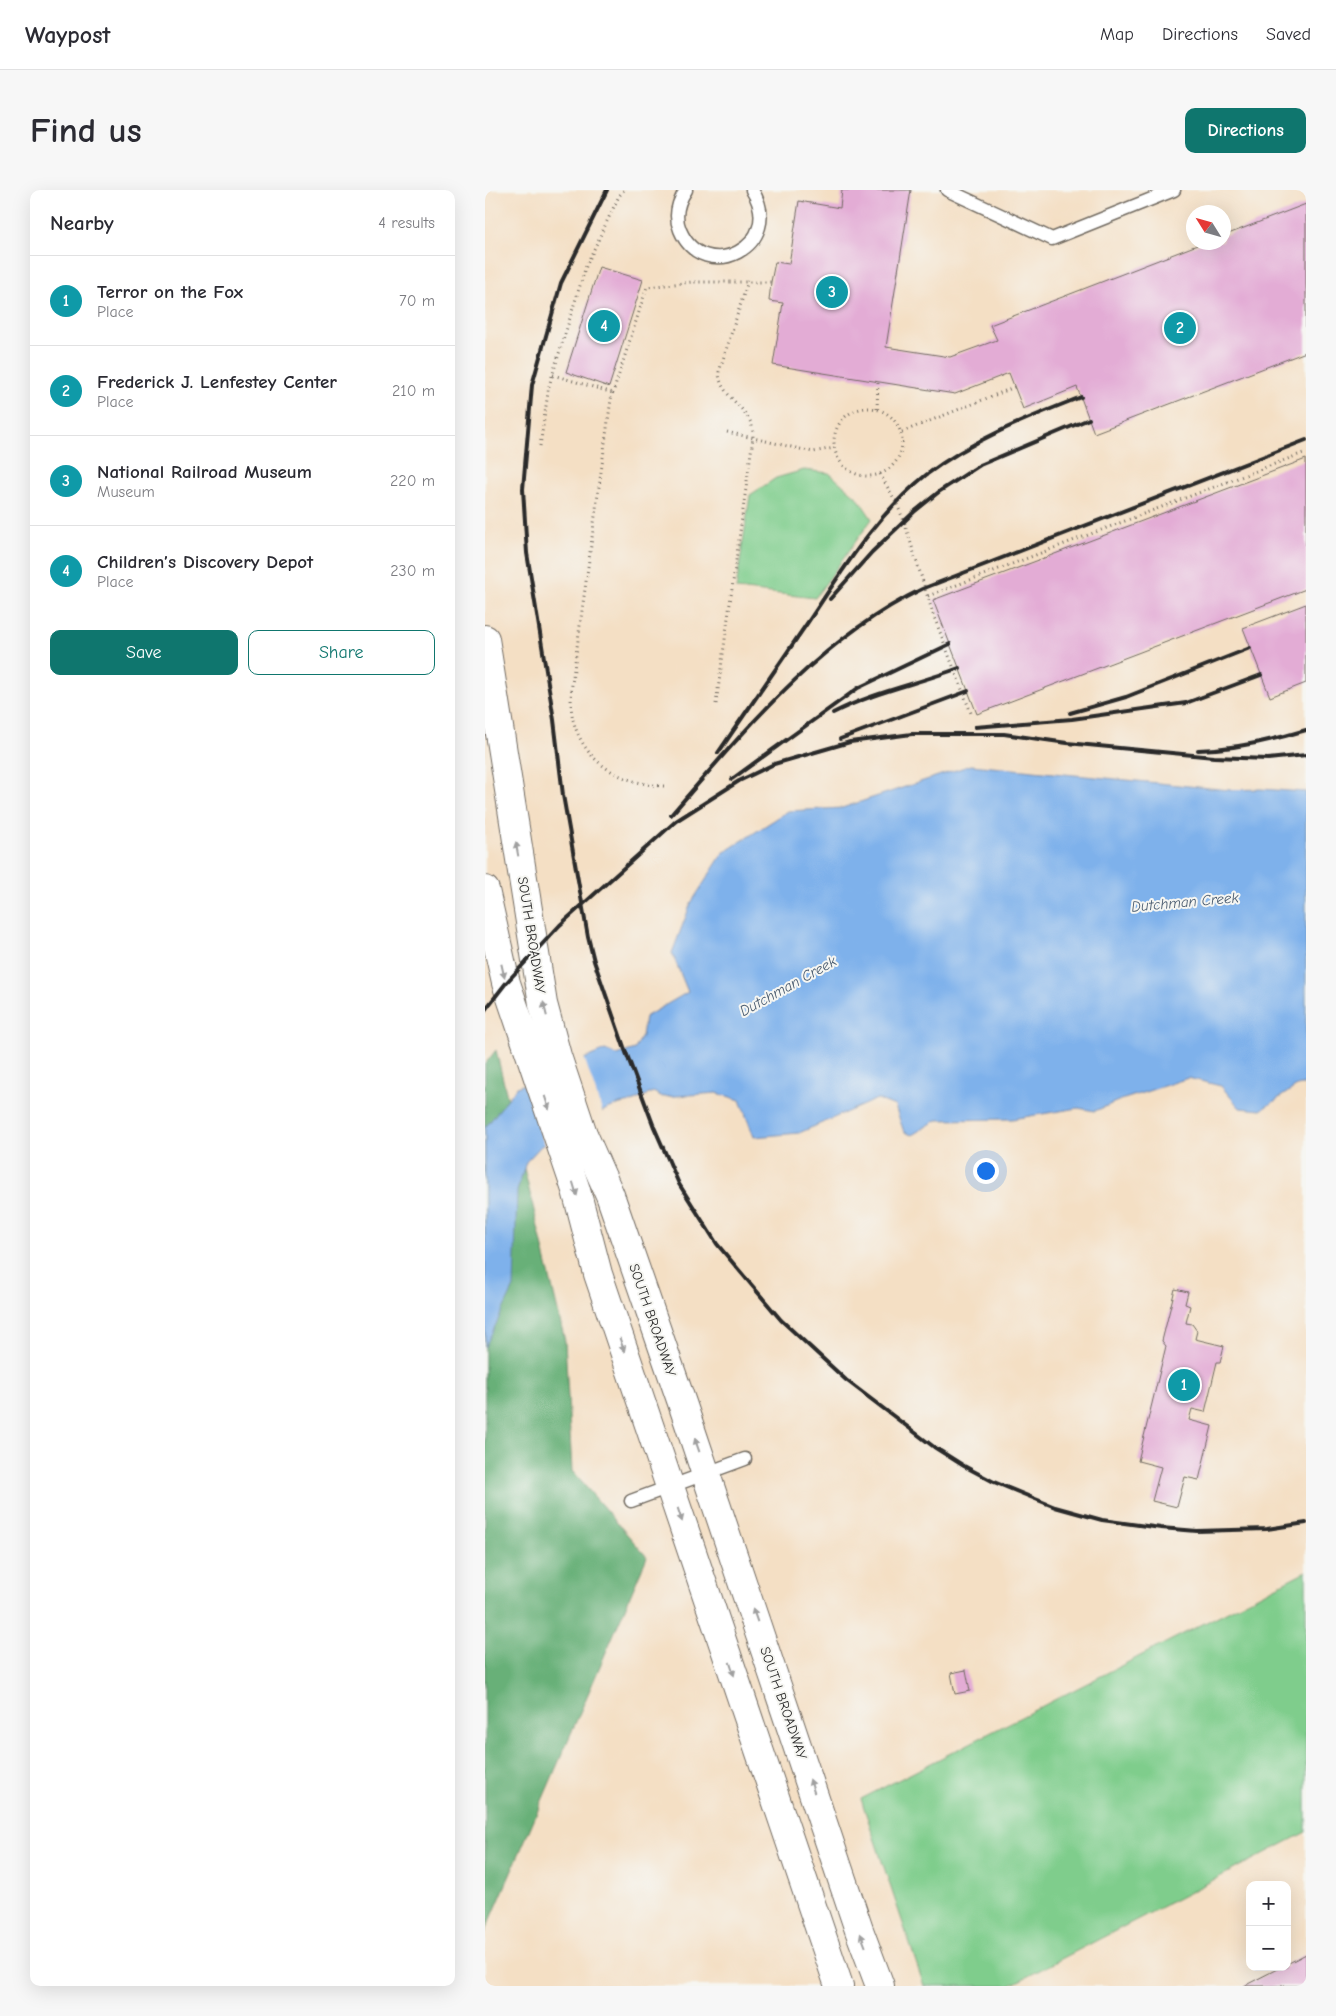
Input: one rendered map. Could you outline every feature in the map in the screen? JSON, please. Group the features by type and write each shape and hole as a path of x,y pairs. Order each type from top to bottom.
{"street":[{"name":"SOUTH BROADWAY","path":"485,639 543,1004 546,1060"},
{"name":"SOUTH BROADWAY","path":"485,890 506,983 546,1060 571,1138 576,1190 598,1274 839,1986"},
{"name":"SOUTH BROADWAY","path":"571,1138 610,1195 706,1473 859,1930 880,1986"}],"lane":[{"path":"680,193 677,212 678,226 684,238 693,249 705,255 718,258 732,255 745,249 754,239 760,226 761,212 757,198 752,190"},
{"path":"947,190 1052,239 1174,190"},
{"path":"631,1501 670,1485 745,1459"}],"path":[{"path":"540,446 549,386 586,266 619,196 624,190"},
{"path":"716,704 753,438 752,426 747,416 719,380 719,372 747,281"},
{"path":"664,786 645,785 624,779 599,763 581,739 574,724 571,709 572,684 613,394 647,287 692,282 771,282"},
{"path":"553,374 613,394"},
{"path":"877,408 878,382"},
{"path":"901,432 1015,387"},
{"path":"877,408 887,413 896,421 901,432 903,443 901,454 895,465 880,474 865,476 854,474 845,468 838,459 834,448 837,427 844,417 860,409 877,408"},
{"path":"727,432 813,452 834,448"},
{"path":"929,596 1306,452"},
{"path":"880,474 897,502 950,658 971,713"},
{"path":"942,635 946,633"},
{"path":"950,658 955,657"},
{"path":"959,681 963,679"}],"green space":[{"path":"804,470 829,473 858,498 872,519 815,598 736,589 750,495 776,478"},
{"path":"496,1050 565,1341 572,1471 647,1557 485,1933 485,1064"},
{"path":"1306,1571 1306,1832 1009,1986 924,1986 861,1799"}],"water":[{"name":"Dutchman Creek","path":"971,765 1230,790 1260,789 1306,792 1306,1084 1297,1086 1261,1110 1240,1108 1221,1086 1188,1078 1118,1101 1095,1111 1078,1108 1012,1119 937,1120 912,1135 904,1132 895,1106 877,1099 799,1133 754,1137 740,1100 717,1093 663,1097 653,1092 632,1102 605,1110 541,1146 526,1162 517,1191 514,1287 485,1347 485,1128 517,1087 605,1050 617,1055 635,1049 642,1036 645,1017 688,992 672,953 691,903 723,853 788,811 842,808"}],"pier":[{"path":"584,1057 603,1114 545,1147 523,1082"}],"building":[{"path":"842,190 911,190 886,347 950,357 997,340 990,325 1186,249 1231,250 1231,233 1306,204 1306,352 1094,433 1077,387 1023,409 1009,373 955,394 773,365 783,303 769,301 771,282 775,262 789,264 799,201 840,208"},
{"path":"599,267 643,280 609,387 566,372"},
{"path":"1306,459 1306,589 977,714 933,600"},
{"path":"1306,604 1306,683 1270,697 1243,628"},
{"path":"1175,1289 1188,1292 1185,1304 1190,1306 1186,1323 1192,1324 1197,1331 1195,1339 1224,1346 1220,1362 1217,1362 1205,1412 1192,1409 1189,1420 1212,1426 1199,1480 1185,1477 1177,1507 1152,1501 1161,1467 1138,1461 1166,1346 1162,1341"},
{"path":"966,1670 970,1691 955,1694 951,1673"},
{"path":"1306,1954 1306,1986 1244,1986 1273,1971 1291,1971 1291,1962"}],"railway":[{"path":"607,190 561,283 532,385 523,489 527,553 554,720 563,795 588,937 594,961 624,1047 654,1127 679,1184 717,1244 781,1320 846,1380 934,1447 964,1466 994,1482 1055,1507 1102,1520 1197,1531 1267,1529 1306,1523"},
{"path":"718,753 861,544 908,491 944,462 981,440 1081,397"},
{"path":"830,599 872,552 914,512 940,491 980,465 1089,419"},
{"path":"671,815 756,719 786,689 850,633 885,610 922,589 1306,440"},
{"path":"732,779 858,688 950,644"},
{"path":"1070,713 1126,697 1250,648"},
{"path":"833,713 864,699 959,668"},
{"path":"975,727 1072,719 1186,703 1261,675"},
{"path":"840,739 968,691"},
{"path":"1198,750 1253,744 1306,730"},
{"path":"485,1010 506,983 560,925 676,821 739,781 774,764 850,742 912,734 1004,734 1067,743 1214,757 1268,759 1306,755"}],"place":[{"name":"National Railroad Museum","path":"832,292"},
{"name":"Children’s Discovery Depot","path":"604,326"},
{"name":"Frederick J. Lenfestey Center","path":"1180,328"},
{"name":"Terror on the Fox","path":"1184,1385"}]}
